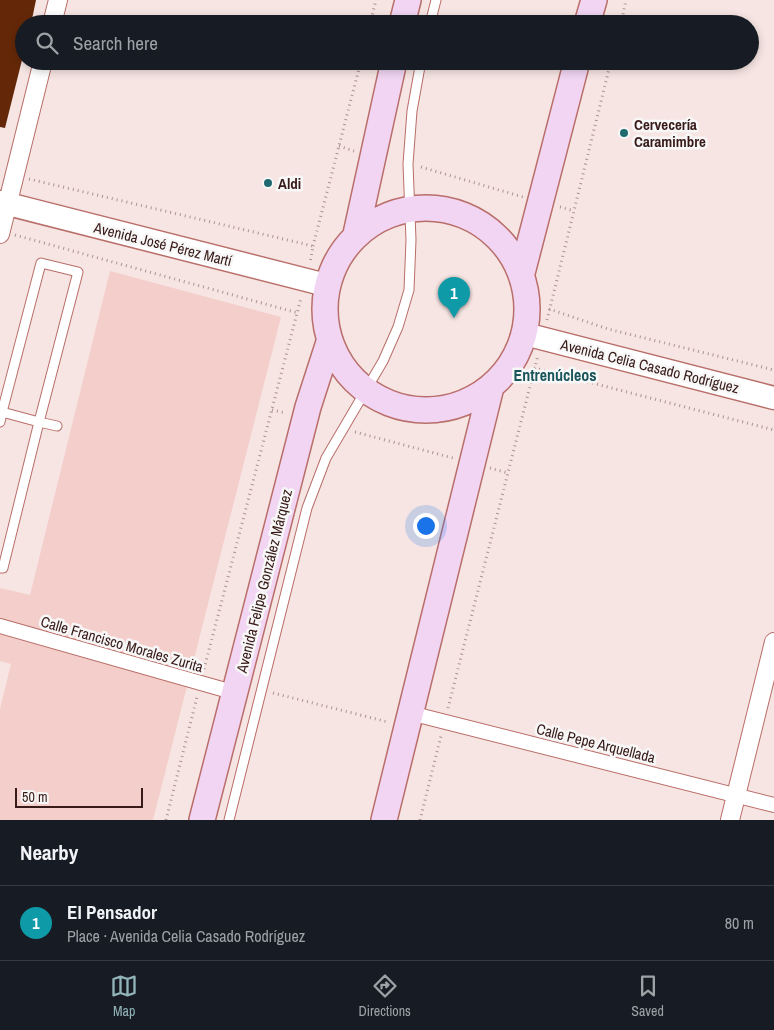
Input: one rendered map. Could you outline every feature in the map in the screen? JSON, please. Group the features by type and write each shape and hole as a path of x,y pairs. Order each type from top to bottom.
{"main road":[{"path":"404,15 408,0"},
{"path":"590,15 594,0"},
{"path":"356,234 392,70"},
{"path":"522,273 575,70"},
{"path":"409,209 450,210 480,222 505,244 522,273 534,336 521,348 508,369 491,387 463,404 431,411 398,407 364,391 356,385 345,371 329,342 316,283 356,234 384,216 409,209"},
{"name":"Avenida Felipe González Márquez","path":"202,820 305,418 329,342"},
{"path":"384,820 491,387"}],"street":[{"path":"54,15 58,0"},
{"path":"0,232 3,205 15,176 41,70"},
{"name":"Avenida José Pérez Martí","path":"3,205 316,283"},
{"name":"Avenida Celia Casado Rodríguez","path":"534,336 774,398"},
{"name":"Calle Francisco Morales Zurita","path":"0,626 236,693"},
{"path":"730,820 774,642"},
{"name":"Calle Pepe Arquellada","path":"410,714 774,805"}],"lane":[{"path":"432,15 436,0"},
{"path":"229,820 307,508 326,458 383,361 398,328 409,290 411,240 408,164 412,111 419,70"},
{"path":"0,422 40,263 78,272 3,568 0,568"},
{"path":"1,412 56,426"}],"path":[{"path":"372,15 376,0"},
{"path":"622,15 626,0"},
{"path":"166,820 200,683 298,313 316,283 314,246 359,70"},
{"path":"420,820 534,368 534,336 549,309 609,70"},
{"path":"339,146 374,156"},
{"path":"408,164 574,211"},
{"path":"15,176 314,246"},
{"path":"0,232 298,313"},
{"path":"549,309 608,329 774,370"},
{"path":"534,368 774,430"},
{"path":"272,410 305,418"},
{"path":"343,429 508,473"}],"shaded area":[{"path":"110,271 281,317 153,820 0,820 0,709 11,664 0,661 0,588 30,595"}],"building":[{"path":"0,0 36,0 33,15 15,15 15,70 20,70 5,128 0,127"}],"place":[{"name":"Cervecería Caramimbre","path":"624,133"},
{"name":"Aldi","path":"268,183"},
{"name":"El Pensador","path":"454,318"}],"district":[{"name":"Entrenúcleos","path":"555,375"}]}
